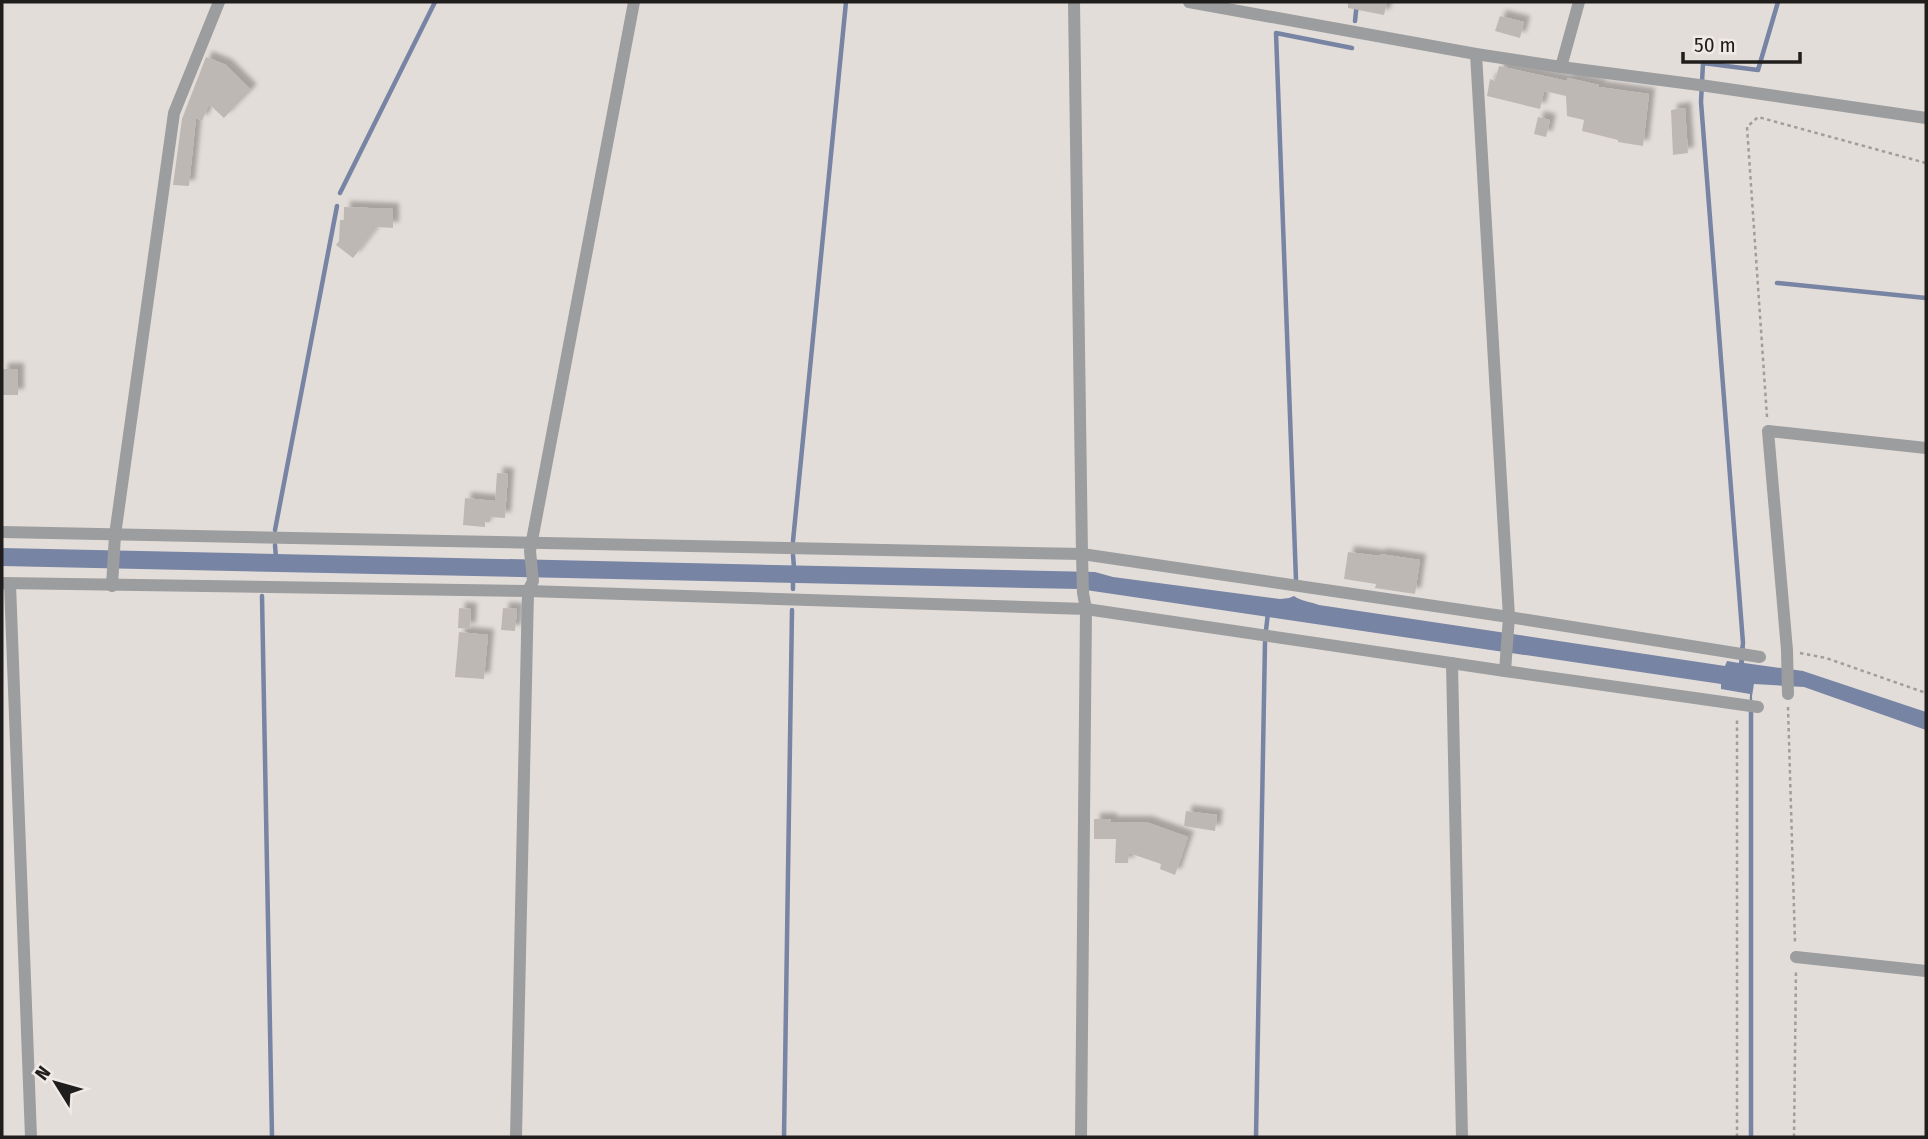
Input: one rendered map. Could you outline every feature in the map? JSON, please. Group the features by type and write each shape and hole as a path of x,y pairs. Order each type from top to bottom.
{"street":[{"path":"111,586 115,538 174,113 219,2"},
{"path":"516,1137 531,546 634,2"},
{"path":"1074,2 1082,559 1086,609 1081,1137"},
{"path":"1189,2 1476,54 1926,118"},
{"path":"1561,67 1579,2"},
{"path":"1476,54 1509,623 1505,666"},
{"path":"1788,694 1768,431 1926,448"},
{"path":"2,532 115,538 1082,559 1509,623 1748,655"},
{"path":"31,1137 6,584 530,586 1086,609 1452,663 1505,666 1747,705"},
{"path":"1452,663 1462,1137"},
{"path":"1796,957 1926,971"}],"path":[{"path":"1768,431 1747,127 1758,117 1926,163"},
{"path":"1787,656 1826,658 1926,693"},
{"path":"1788,694 1796,957 1794,1137"},
{"path":"1737,1137 1747,705"}],"water":[{"path":"2,548 1095,572 1113,577 1280,599 1294,596 1319,605 1725,666 1727,661 1739,663 1740,647 1745,647 1744,663 1803,671 1926,712 1926,730 1804,687 1754,684 1753,715 1749,715 1750,694 1721,689 1721,684 1079,589 2,566"}],"building":[{"path":"1348,2 1387,2 1384,15 1348,8"},
{"path":"1500,16 1524,22 1520,38 1495,31"},
{"path":"206,57 226,65 251,90 224,118 209,104 202,121 196,118 189,186 173,185 182,119"},
{"path":"1499,66 1567,81 1568,78 1599,87 1649,94 1643,146 1582,131 1584,120 1567,116 1566,96 1544,91 1540,109 1487,96 1490,79 1495,81"},
{"path":"1685,108 1688,153 1673,155 1671,110"},
{"path":"1538,117 1550,120 1546,137 1534,134"},
{"path":"344,207 393,209 393,228 377,227 353,258 336,245 339,241 340,220 344,220"},
{"path":"2,369 18,369 18,395 2,395"},
{"path":"497,473 508,474 505,518 491,517 490,522 485,522 485,527 463,525 465,498 495,501"},
{"path":"1348,552 1420,560 1415,594 1375,588 1376,584 1344,579"},
{"path":"459,608 471,609 470,629 458,628"},
{"path":"503,608 517,609 515,631 501,630"},
{"path":"459,632 488,635 484,679 455,677"},
{"path":"1186,811 1217,815 1215,831 1184,826"},
{"path":"1094,819 1146,822 1188,837 1175,875 1160,869 1161,864 1129,853 1128,863 1115,863 1116,839 1094,839"}],"waterway":[{"path":"340,193 435,2"},
{"path":"793,541 846,2"},
{"path":"1355,21 1357,2"},
{"path":"1742,652 1701,102 1703,63 1758,70 1778,2"},
{"path":"1296,580 1276,33 1352,48"},
{"path":"275,530 337,206"},
{"path":"1777,283 1926,298"},
{"path":"275,545 276,558"},
{"path":"793,555 794,568"},
{"path":"793,577 793,589"},
{"path":"262,596 272,1137"},
{"path":"784,1137 792,610"},
{"path":"1266,630 1268,613"},
{"path":"1256,1137 1265,642"},
{"path":"1751,710 1751,1137"}]}
